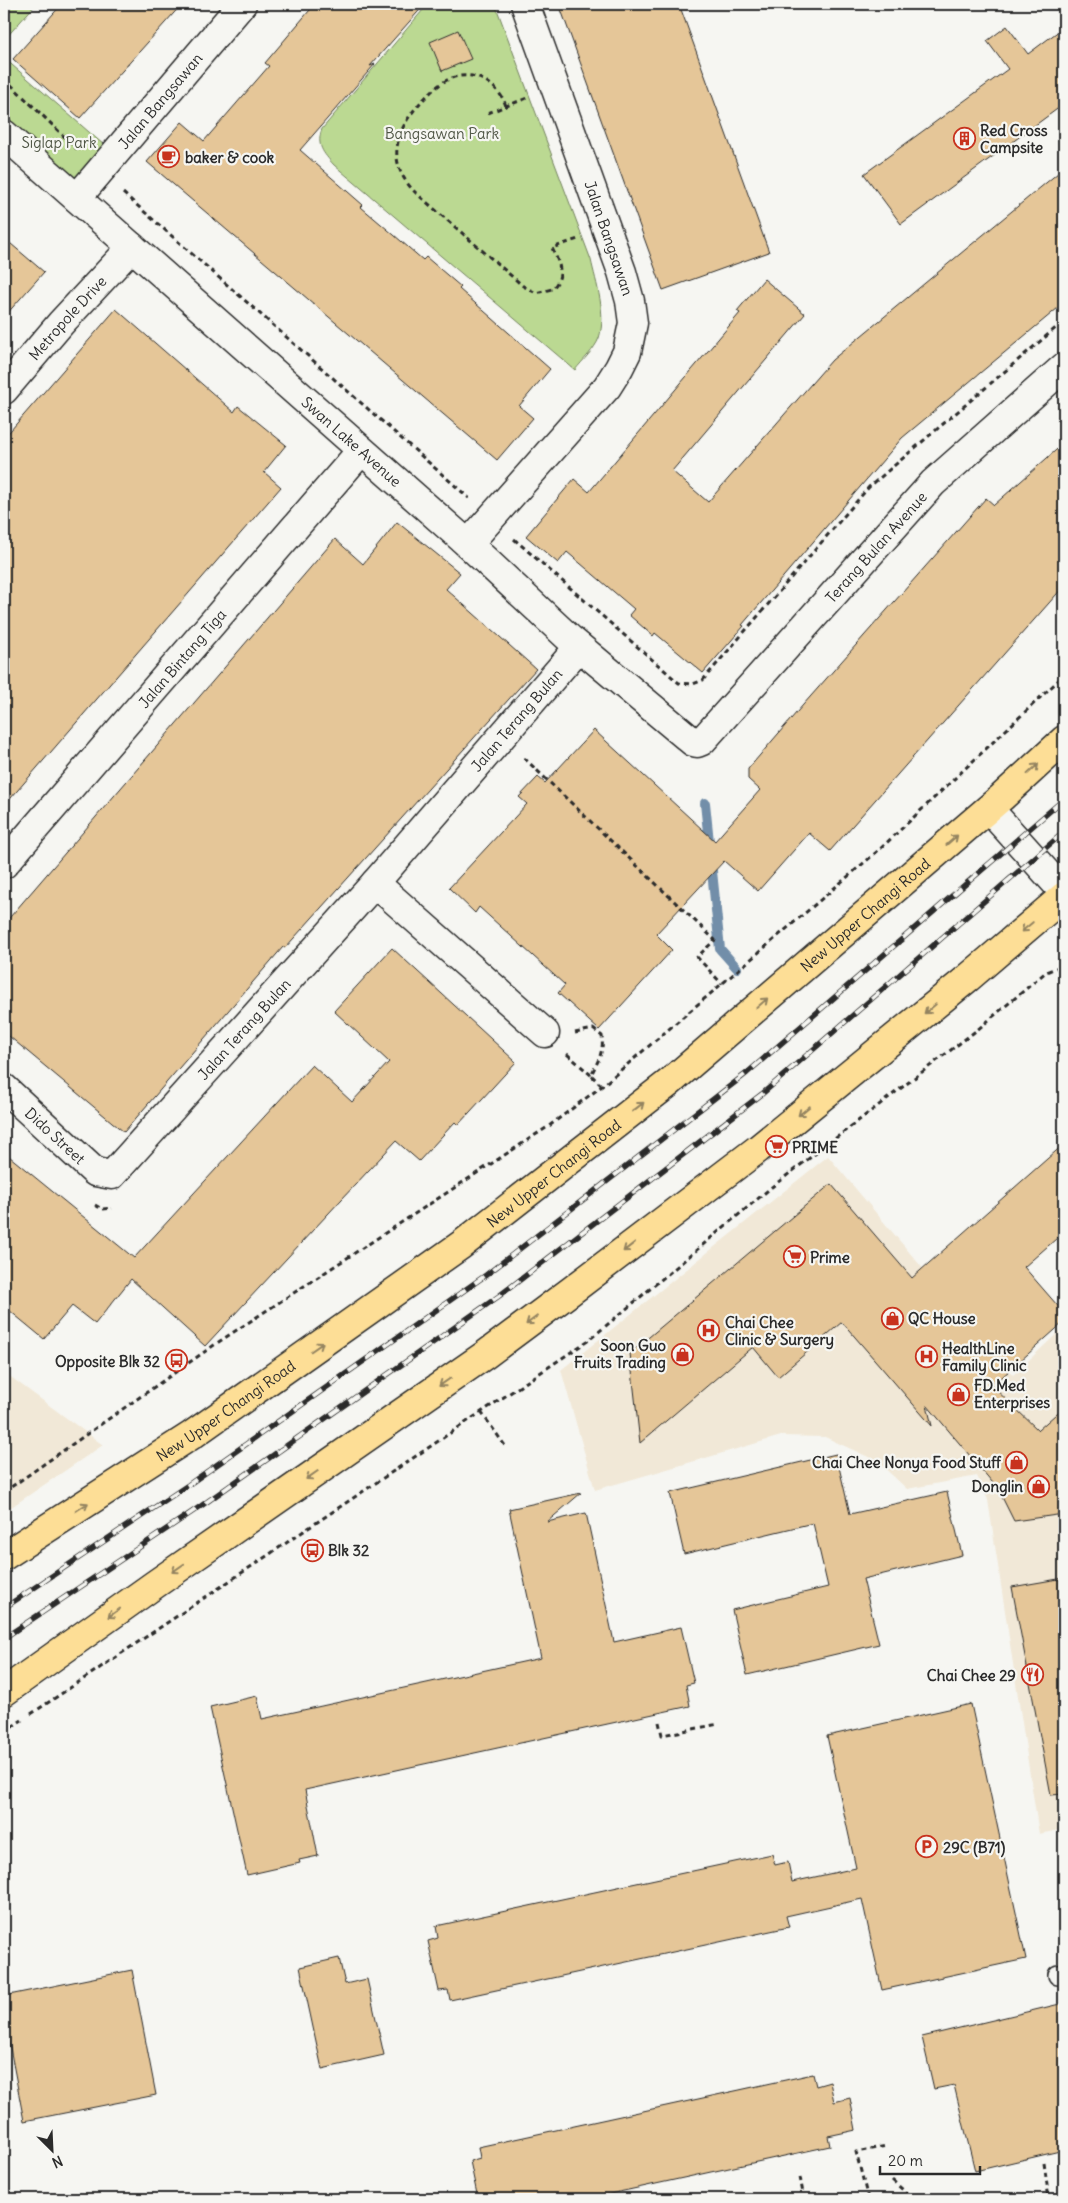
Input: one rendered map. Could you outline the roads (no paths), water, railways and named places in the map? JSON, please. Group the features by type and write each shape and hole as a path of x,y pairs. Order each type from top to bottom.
{"main road":[{"name":"New Upper Changi Road","path":"4,1556 192,1436 461,1244 670,1082 996,803 1064,740"},
{"path":"4,1692 162,1579 485,1355 571,1291 758,1149 960,984 1064,894"}],"street":[{"name":"Jalan Bangsawan","path":"77,198 242,4"},
{"name":"Jalan Bangsawan","path":"468,544 607,387 628,352 633,323 630,301 606,228 525,4"},
{"name":"Swan Lake Avenue","path":"4,134 468,544 579,647 693,742 698,743 702,741"},
{"name":"Metropole Drive","path":"4,390 61,323 132,247"},
{"name":"Terang Bulan Avenue","path":"702,741 933,483 1064,367"},
{"name":"Jalan Bintang Tiga","path":"4,864 361,451"},
{"name":"Jalan Terang Bulan","path":"112,1175 375,883 579,647"},
{"path":"996,803 1064,866"},
{"path":"996,803 1064,894"},
{"path":"375,883 545,1033"},
{"name":"Dido Street","path":"4,1088 95,1172 112,1175"}],"waterway":[{"path":"705,803 720,949 737,968"}],"railway":[{"path":"4,1608 188,1485 486,1275 747,1073 1064,799"},
{"path":"4,1638 201,1506 499,1296 762,1094 1064,832"}],"place":[{"name":"Red Cross Campsite","path":"964,139"},
{"name":"baker & cook","path":"169,157"},
{"name":"PRIME","path":"776,1147"},
{"name":"Prime","path":"794,1257"},
{"name":"QC House","path":"892,1318"},
{"name":"Chai Chee Clinic & Surgery","path":"709,1331"},
{"name":"Soon Guo Fruits Trading","path":"682,1354"},
{"name":"HealthLine Family Clinic","path":"926,1357"},
{"name":"Opposite Blk 32","path":"176,1361"},
{"name":"FD.Med Enterprises","path":"958,1394"},
{"name":"Chai Chee Nonya Food Stuff","path":"1017,1462"},
{"name":"Donglin","path":"1039,1486"},
{"name":"Blk 32","path":"312,1550"},
{"name":"Chai Chee 29","path":"1032,1675"},
{"name":"29C (B71)","path":"927,1847"}],"park label":[{"name":"Bangsawan Park","path":"442,133"},
{"name":"Siglap Park","path":"59,142"}]}
